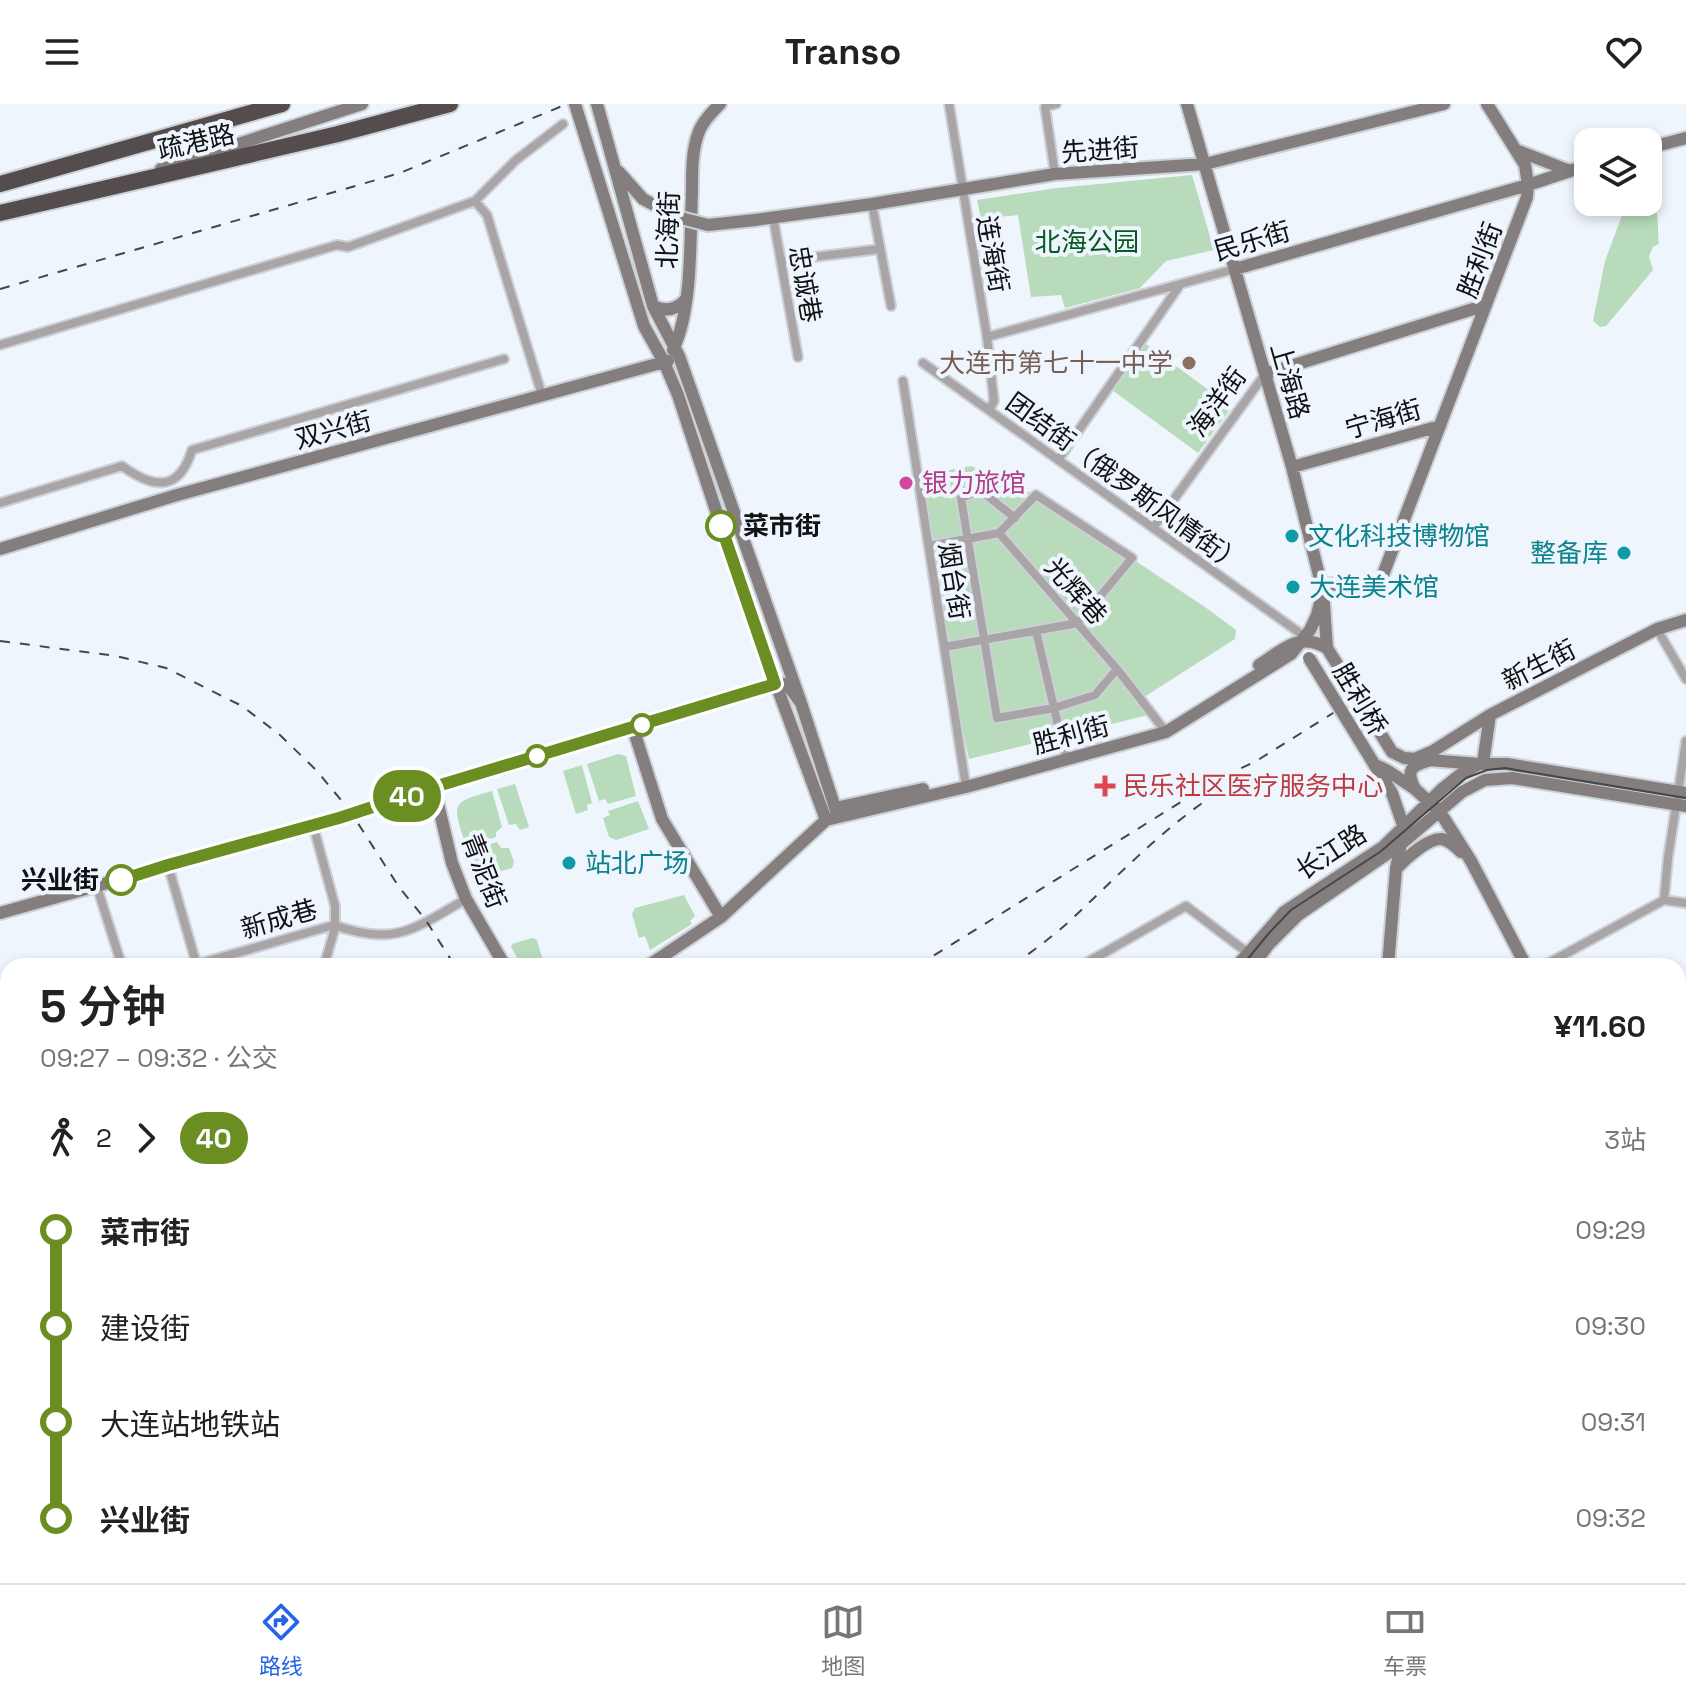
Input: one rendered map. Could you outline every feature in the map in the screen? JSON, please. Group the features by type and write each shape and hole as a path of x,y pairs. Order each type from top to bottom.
{"highway":[{"name":"疏港路","path":"0,184 282,104"},
{"name":"疏港路","path":"0,213 338,134 450,104"}],"main road":[{"path":"101,189 362,104"},
{"path":"575,104 644,326 678,395 775,684 833,815"},
{"path":"597,104 653,306 676,351 801,703 833,815"},
{"name":"北海街","path":"664,362 676,351 684,321 694,154 698,133 720,104"},
{"name":"上海路","path":"1187,104 1292,467 1322,587 1327,648"},
{"name":"先进街","path":"612,158 622,177 643,199 677,217 708,225 872,204 1055,174 1205,164 1444,104"},
{"path":"1487,104 1516,150 1570,171"},
{"path":"1662,144 1686,138"},
{"name":"胜利街","path":"1322,587 1376,586 1381,580 1527,197 1525,165 1516,150"},
{"name":"民乐街","path":"1235,269 1574,170"},
{"path":"653,306 674,308 686,299"},
{"name":"海洋街","path":"1265,374 1486,305"},
{"name":"双兴街","path":"0,549 177,495 664,362"},
{"name":"宁海街","path":"1292,467 1440,426"},
{"path":"1322,587 1317,615 1303,638 1327,648"},
{"name":"新生街","path":"1416,759 1490,715 1657,629 1686,620"},
{"name":"胜利街","path":"833,815 966,784 1164,729 1291,654 1303,638"},
{"name":"胜利街","path":"1164,729 1303,638"},
{"name":"胜利桥","path":"1327,648 1392,752 1416,759"},
{"name":"胜利桥","path":"1291,654 1303,652 1309,658 1392,793 1404,828"},
{"path":"0,913 339,818 775,684 787,684 801,703"},
{"path":"1481,764 1490,715"},
{"path":"633,728 662,819 721,917"},
{"path":"1416,759 1507,764 1681,799"},
{"path":"1415,789 1410,776 1414,766 1441,760"},
{"path":"1374,764 1415,789 1440,812 1471,861 1522,958"},
{"name":"长江路","path":"1257,958 1284,912 1383,847 1461,774 1481,764"},
{"name":"长江路","path":"1258,958 1298,915 1400,845 1469,787 1485,780 1512,778 1681,799"},
{"name":"青泥街","path":"434,787 452,863 466,899 500,958"},
{"path":"660,958 721,917 833,815"},
{"path":"1389,958 1396,869 1404,828"},
{"path":"1396,869 1435,838 1444,838 1471,861"}],"street":[{"name":"连海街","path":"949,104 987,337 994,401 989,410"},
{"path":"1055,174 1045,107 1056,104"},
{"path":"0,345 337,245 348,247 475,201 516,160 563,124"},
{"path":"475,201 487,215 542,395"},
{"path":"872,204 891,306"},
{"name":"忠诚巷","path":"773,217 798,357"},
{"path":"781,261 880,249"},
{"name":"民乐街","path":"987,337 1235,269"},
{"path":"1058,460 1181,284"},
{"path":"0,503 122,466 143,480 172,481 180,475 192,450 504,359"},
{"name":"团结街（俄罗斯风情街）","path":"923,363 1303,638"},
{"name":"海洋街","path":"1153,528 1265,374"},
{"name":"烟台街","path":"902,377 966,784"},
{"path":"172,481 177,495"},
{"path":"1015,518 980,490 961,498 997,718 1054,708 1095,695 1117,669"},
{"path":"929,546 999,533 1036,495 1132,558 1078,623 944,647"},
{"name":"光辉巷","path":"999,533 1117,669 1164,729"},
{"path":"1657,629 1686,679"},
{"path":"1036,631 1065,756"},
{"path":"1664,900 1668,858 1681,799 1686,741"},
{"path":"313,825 335,906 326,958"},
{"path":"168,865 193,958"},
{"path":"97,887 119,958"},
{"name":"新成巷","path":"219,958 334,925 370,935 389,935 415,928 466,899"},
{"path":"1558,958 1664,900 1686,903"},
{"path":"1095,958 1186,906 1251,958"}],"green space":[{"name":"北海公园","path":"1192,175 1214,250 1166,261 1140,288 1065,308 1061,295 1031,297 1018,215 981,219 977,200 1057,188"},
{"path":"1622,216 1657,216 1659,244 1653,247 1649,256 1653,270 1606,326 1600,327 1593,321 1605,261"},
{"path":"1146,344 1232,407 1198,453 1112,390"},
{"path":"971,466 1036,495 1205,607 1236,630 1235,639 1141,699 1138,703 1148,715 969,759 944,647 918,476"},
{"path":"618,754 626,756 636,796 608,804 605,799 599,801 587,764"},
{"path":"582,765 592,803 587,805 588,810 576,814 563,771"},
{"path":"515,784 529,827 520,830 516,824 509,825 497,789"},
{"path":"492,791 502,827 496,832 496,837 466,847 458,808 467,799"},
{"path":"638,801 649,829 616,840 609,837 603,818 610,815 608,811"},
{"path":"497,842 501,848 509,848 514,862 512,868 476,879 467,851"},
{"path":"684,895 695,916 690,921 692,924 650,950 645,936 639,938 632,914 635,908"},
{"path":"532,938 537,940 542,958 517,958 512,944"}],"tram line":[{"path":"1249,958 1291,910 1380,852 1466,778 1487,770 1505,768 1686,798"}],"railway":[{"path":"0,289 400,173 567,104"},
{"path":"0,641 116,656 166,668 242,706 280,735 317,771 350,811 450,958"},
{"path":"930,958 1211,783 1258,760 1357,698"},
{"path":"1023,958 1067,923 1165,832 1225,788"}],"bus line":[{"name":"40","path":"121,880 339,818 775,684 721,526"}],"place":[{"name":"大连市第七十一中学","path":"1189,363"},
{"name":"银力旅馆","path":"906,483"},
{"name":"菜市街","path":"721,526"},
{"name":"文化科技博物馆","path":"1292,536"},
{"name":"整备库","path":"1624,553"},
{"name":"大连美术馆","path":"1293,587"},
{"name":"民乐社区医疗服务中心","path":"1105,786"},
{"name":"站北广场","path":"569,863"},
{"name":"兴业街","path":"121,880"}]}
